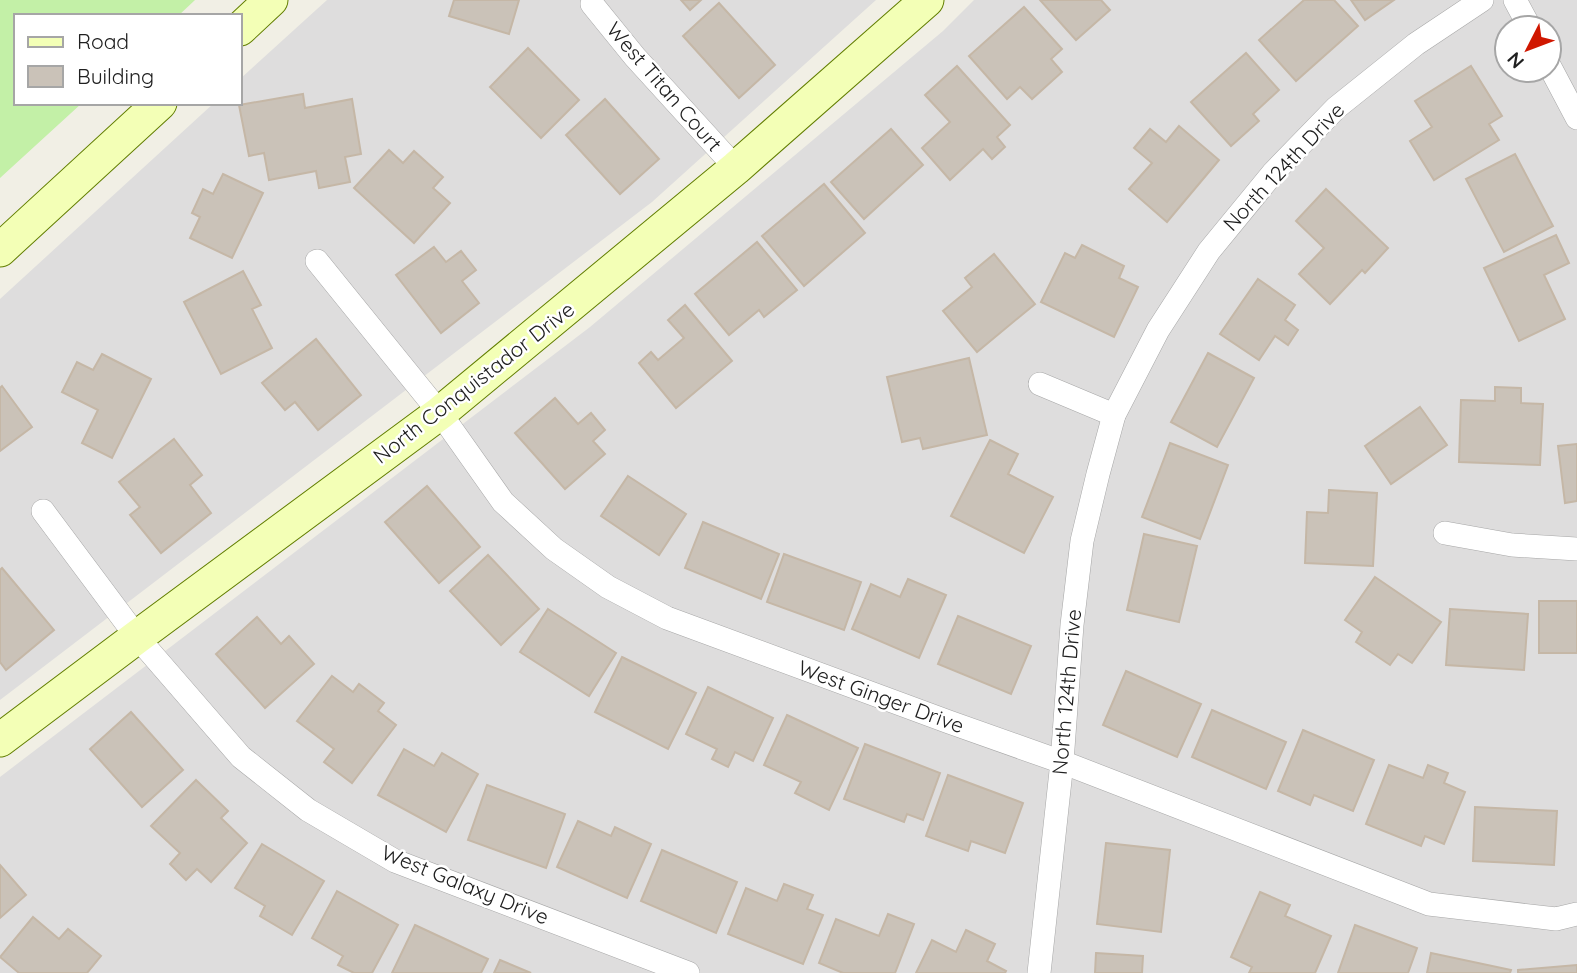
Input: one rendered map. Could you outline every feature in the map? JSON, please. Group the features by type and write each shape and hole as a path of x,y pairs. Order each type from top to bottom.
{"street":[{"path":"242,27 271,0"},
{"name":"North Conquistador Drive","path":"0,740 440,413 736,169 927,0"},
{"name":"North 124th Drive","path":"1039,973 1082,541 1114,415 1158,330 1209,251 1273,173 1336,108 1416,44 1482,0"},
{"name":"West Titan Court","path":"592,4 635,57 736,169"},
{"path":"1559,84 1577,118"},
{"path":"0,250 158,105"},
{"name":"West Ginger Drive","path":"317,261 440,413 503,502 554,549 608,587 667,618 1062,762 1429,904 1556,919 1577,914"},
{"path":"1040,384 1114,415"},
{"name":"West Galaxy Drive","path":"43,511 137,636 241,757 308,810 395,861 688,973"},
{"path":"1446,533 1513,545 1577,549"}],"shaded area":[{"path":"327,0 876,0 652,202 0,700 0,299 212,105 242,105 242,77"},
{"path":"974,0 1577,0 1577,973 0,973 0,777 590,327 943,31"}],"green space":[{"path":"0,0 195,0 180,14 14,14 14,105 80,105 0,178"}],"building":[{"path":"454,0 519,0 509,34 449,16"},
{"path":"681,0 701,0 690,10"},
{"path":"1040,0 1101,0 1110,10 1076,40"},
{"path":"1304,0 1334,0 1358,26 1296,81 1259,40"},
{"path":"1351,0 1394,0 1365,20"},
{"path":"719,3 775,65 739,98 683,36"},
{"path":"1024,7 1062,49 1051,59 1062,72 1032,99 1020,87 1007,99 969,56"},
{"path":"528,48 579,100 541,138 490,87"},
{"path":"1246,53 1279,90 1253,114 1259,121 1231,146 1191,102"},
{"path":"957,66 1010,125 997,137 1005,147 992,159 983,149 950,180 922,148 950,122 925,95"},
{"path":"1471,66 1502,116 1489,124 1499,140 1434,180 1410,141 1432,127 1415,101"},
{"path":"303,94 305,108 352,99 361,154 345,157 350,182 319,188 316,171 269,180 264,153 249,156 239,105"},
{"path":"605,99 659,159 620,194 566,135"},
{"path":"1179,126 1219,160 1167,222 1129,189 1152,163 1134,148 1150,129 1166,142"},
{"path":"891,129 923,165 864,219 831,182"},
{"path":"389,150 403,163 414,151 443,177 433,188 450,203 414,243 354,188"},
{"path":"1515,154 1553,226 1504,252 1466,179"},
{"path":"223,174 263,193 232,258 190,238 200,217 192,213 203,189 213,194"},
{"path":"824,184 865,233 804,286 762,236"},
{"path":"1326,189 1388,248 1365,273 1362,270 1330,304 1299,274 1324,248 1296,221"},
{"path":"1556,235 1569,263 1544,275 1565,319 1519,341 1484,268"},
{"path":"757,242 797,290 764,317 759,310 729,335 695,294"},
{"path":"1082,245 1124,266 1119,278 1138,287 1114,337 1041,302 1065,253 1075,258"},
{"path":"434,247 446,262 461,251 476,270 462,281 479,303 441,333 396,275"},
{"path":"994,254 1035,304 977,352 943,311 972,287 965,278"},
{"path":"243,271 261,305 252,309 272,348 221,374 184,302"},
{"path":"1258,279 1295,305 1285,320 1298,330 1288,345 1275,336 1259,360 1220,334"},
{"path":"685,305 732,361 676,408 639,363 651,352 658,360 684,338 668,320"},
{"path":"316,339 361,395 318,430 295,402 285,410 262,383"},
{"path":"1208,353 1254,378 1217,447 1171,422"},
{"path":"102,354 151,379 112,458 82,443 98,410 62,392 77,362 93,370"},
{"path":"969,358 987,435 923,449 920,438 902,442 887,377"},
{"path":"2,386 32,427 0,451 0,388"},
{"path":"1495,387 1521,388 1521,403 1543,404 1540,465 1459,462 1461,400 1495,401"},
{"path":"555,398 578,424 591,413 605,430 593,441 605,454 565,489 515,433"},
{"path":"1420,407 1447,445 1391,484 1365,446"},
{"path":"174,439 202,475 190,485 211,513 161,553 130,515 140,507 119,482"},
{"path":"990,440 1018,454 1008,474 1053,497 1024,553 951,516"},
{"path":"1170,443 1228,465 1200,539 1142,517"},
{"path":"1577,444 1577,501 1565,503 1558,446"},
{"path":"628,476 686,514 659,555 601,516"},
{"path":"427,486 480,547 439,583 385,522"},
{"path":"1329,490 1377,493 1373,566 1305,563 1307,512 1328,513"},
{"path":"703,522 779,554 761,599 685,568"},
{"path":"1144,534 1197,546 1179,622 1127,610"},
{"path":"784,554 861,582 844,630 767,602"},
{"path":"488,555 539,609 501,645 450,591"},
{"path":"2,568 54,630 6,670 0,662"},
{"path":"1375,577 1441,622 1412,663 1398,654 1390,665 1356,642 1362,632 1345,620"},
{"path":"908,579 946,595 919,658 852,629 871,584 900,597"},
{"path":"1539,601 1577,601 1577,653 1539,653"},
{"path":"548,609 616,653 589,696 520,652"},
{"path":"1450,609 1528,614 1524,670 1446,665"},
{"path":"958,616 1031,646 1011,694 938,664"},
{"path":"257,617 281,644 289,636 314,664 265,708 216,654"},
{"path":"622,657 696,693 668,749 595,712"},
{"path":"1126,671 1201,704 1177,757 1103,725"},
{"path":"332,676 353,692 359,684 384,703 378,711 396,725 352,783 324,762 334,749 297,721"},
{"path":"708,687 773,718 753,761 735,752 728,767 712,759 717,749 686,734"},
{"path":"1212,710 1286,742 1266,789 1192,757"},
{"path":"131,712 183,770 142,807 90,749"},
{"path":"787,715 858,748 829,810 795,793 801,782 764,765"},
{"path":"1303,730 1374,760 1353,811 1314,795 1310,805 1278,791"},
{"path":"865,744 940,773 923,820 907,814 904,822 844,799"},
{"path":"404,749 434,766 442,753 478,774 446,832 378,795"},
{"path":"1389,765 1423,778 1428,765 1448,773 1444,783 1465,792 1444,844 1425,836 1421,846 1366,824"},
{"path":"948,775 1023,803 1005,853 971,841 968,851 926,836"},
{"path":"196,780 228,811 221,818 247,843 211,882 197,869 186,880 170,864 180,853 151,826"},
{"path":"487,785 565,814 546,868 468,840"},
{"path":"1475,807 1557,811 1554,865 1473,861"},
{"path":"578,821 611,836 615,827 651,844 627,898 557,867"},
{"path":"1106,843 1170,850 1161,932 1097,924"},
{"path":"262,844 324,881 292,935 260,916 265,906 235,888"},
{"path":"662,850 737,882 716,933 641,901"},
{"path":"0,865 26,895 0,918"},
{"path":"784,884 813,895 807,909 823,915 803,964 728,934 746,888 777,901"},
{"path":"337,891 398,925 372,973 354,973 338,965 343,956 312,938"},
{"path":"1260,892 1290,905 1285,916 1331,936 1315,973 1249,973 1252,967 1231,957"},
{"path":"888,914 914,924 895,973 843,973 819,963 836,919 879,936"},
{"path":"33,917 59,939 68,929 101,956 87,973 19,973 0,957"},
{"path":"415,925 488,959 481,973 392,973"},
{"path":"1355,925 1417,948 1408,973 1338,973"},
{"path":"966,930 995,944 987,961 1006,971 1005,973 916,973 932,940 956,952"},
{"path":"1096,953 1143,956 1142,973 1095,973"},
{"path":"1431,953 1511,970 1510,973 1427,973"},
{"path":"500,960 531,973 494,973"},
{"path":"1577,965 1577,973 1518,973 1518,970"}]}
